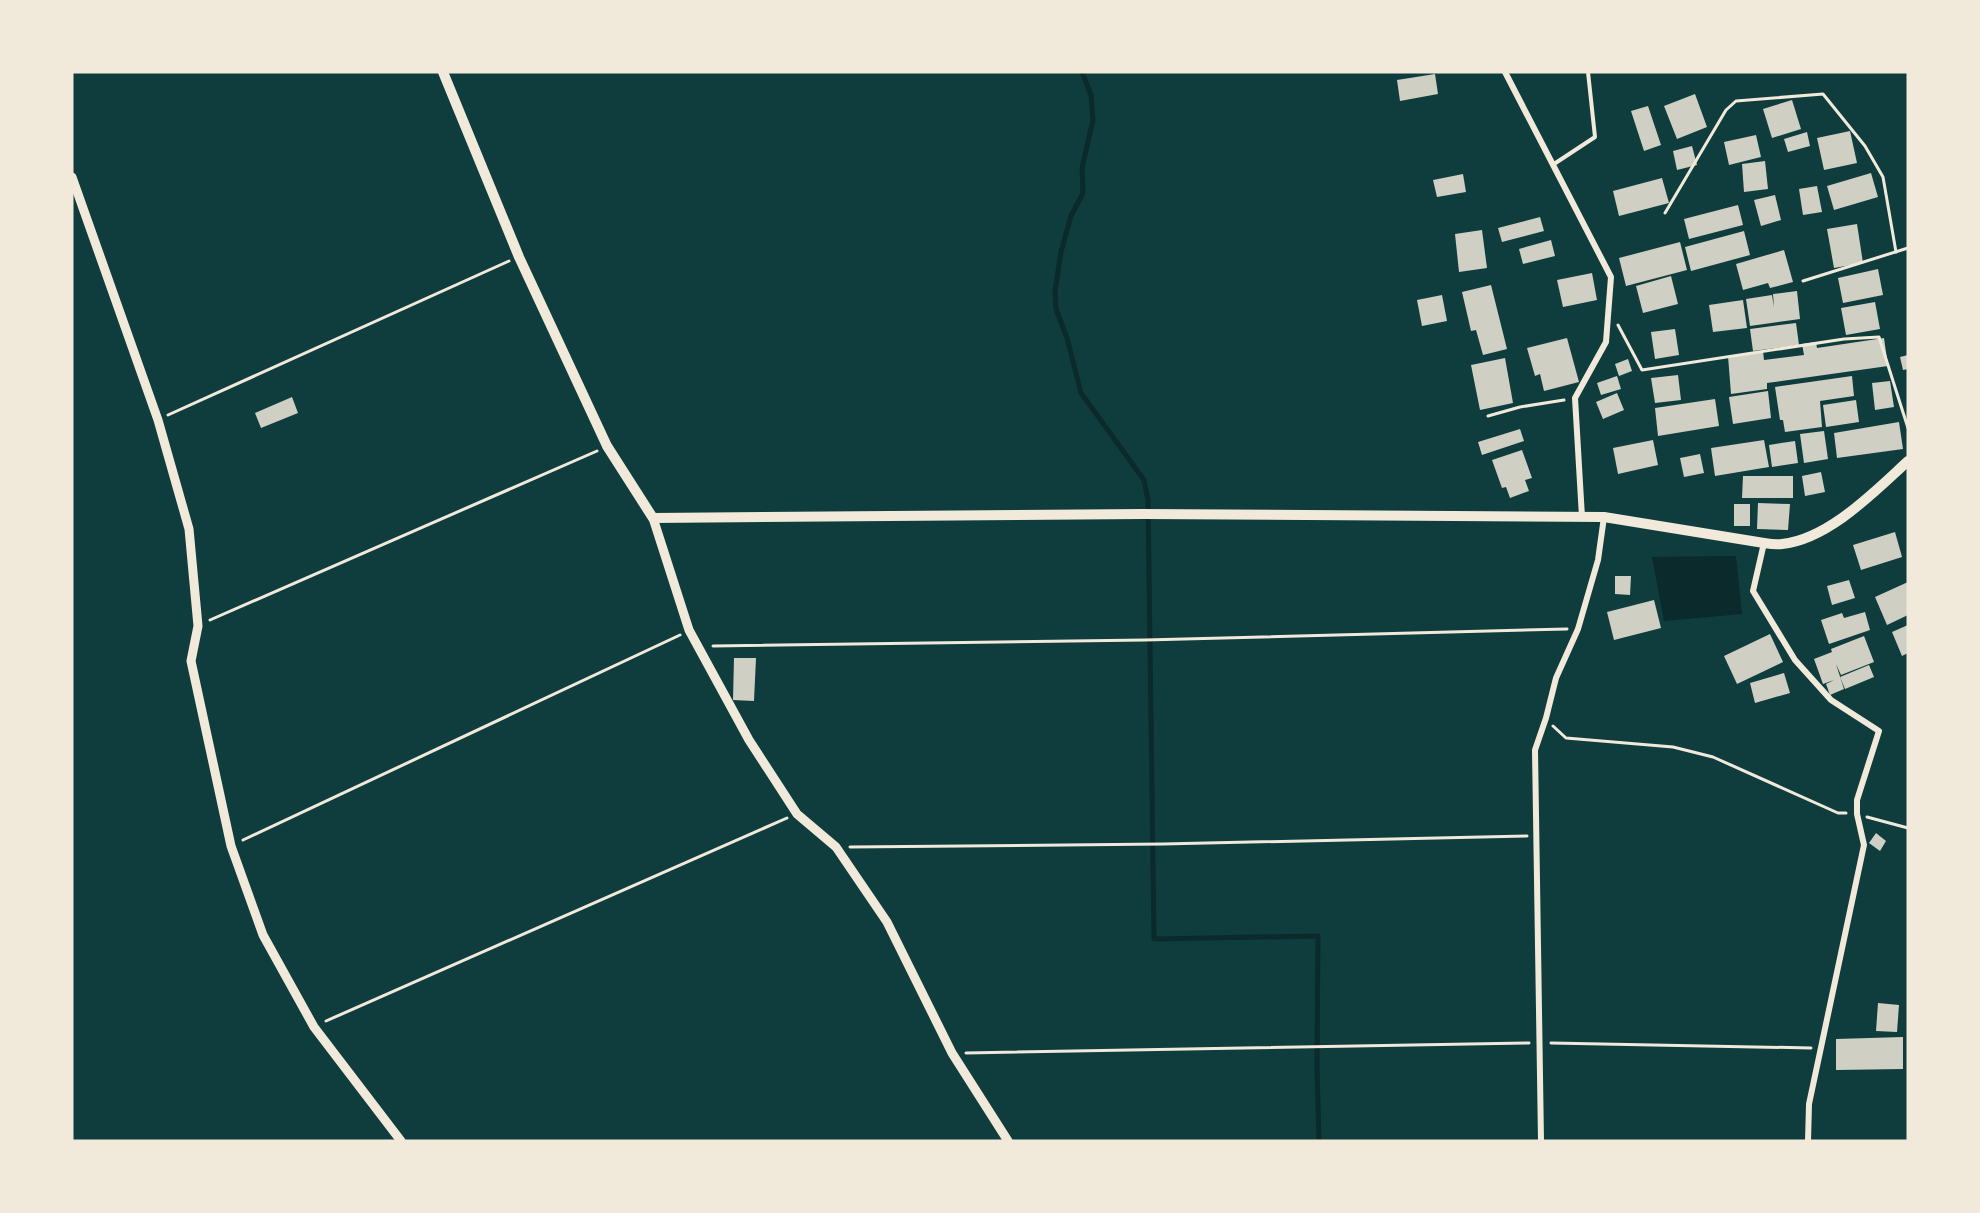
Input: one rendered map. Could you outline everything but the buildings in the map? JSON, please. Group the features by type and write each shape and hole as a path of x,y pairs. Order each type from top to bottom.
{"main road":[{"path":"443,72 519,257 607,446 653,518 1143,514 1604,517 1782,544 1806,538 1824,529 1861,503 1908,461"}],"street":[{"path":"1505,72 1611,277 1606,342 1575,398 1582,517"},
{"path":"72,177 158,420 189,529 198,626 191,661 231,846 263,935 314,1027 401,1141"},
{"path":"1541,1141 1535,750 1556,678 1578,629 1598,560 1604,517"},
{"path":"653,518 690,630 749,740 797,814 837,847 887,922 952,1053 1008,1141"},
{"path":"1764,543 1753,591 1795,660 1831,700 1879,731 1857,800 1857,814 1864,845 1809,1104 1808,1141"}],"lane":[{"path":"1553,165 1595,137 1588,72"}],"path":[{"path":"1665,213 1726,111 1736,101 1823,94 1865,146 1883,177 1896,252"},
{"path":"1803,281 1908,248"},
{"path":"158,420 519,257"},
{"path":"1609,308 1642,370 1822,342 1879,337 1908,429"},
{"path":"1488,416 1520,407 1575,398"},
{"path":"198,626 607,446"},
{"path":"700,647 1159,640 1578,629"},
{"path":"231,846 690,630"},
{"path":"1546,718 1566,738 1672,747 1713,757 1838,813 1857,814 1908,828"},
{"path":"314,1027 797,814"},
{"path":"837,847 1163,844 1535,836"},
{"path":"952,1053 1539,1043 1821,1048"}],"water":[{"path":"1736,556 1742,614 1664,621 1652,557"}],"waterway":[{"path":"1082,72 1091,95 1093,120 1082,168 1083,193 1071,216 1061,252 1055,291 1056,309 1067,338 1081,393 1144,480 1148,500 1154,939 1318,936 1319,1141"}]}
